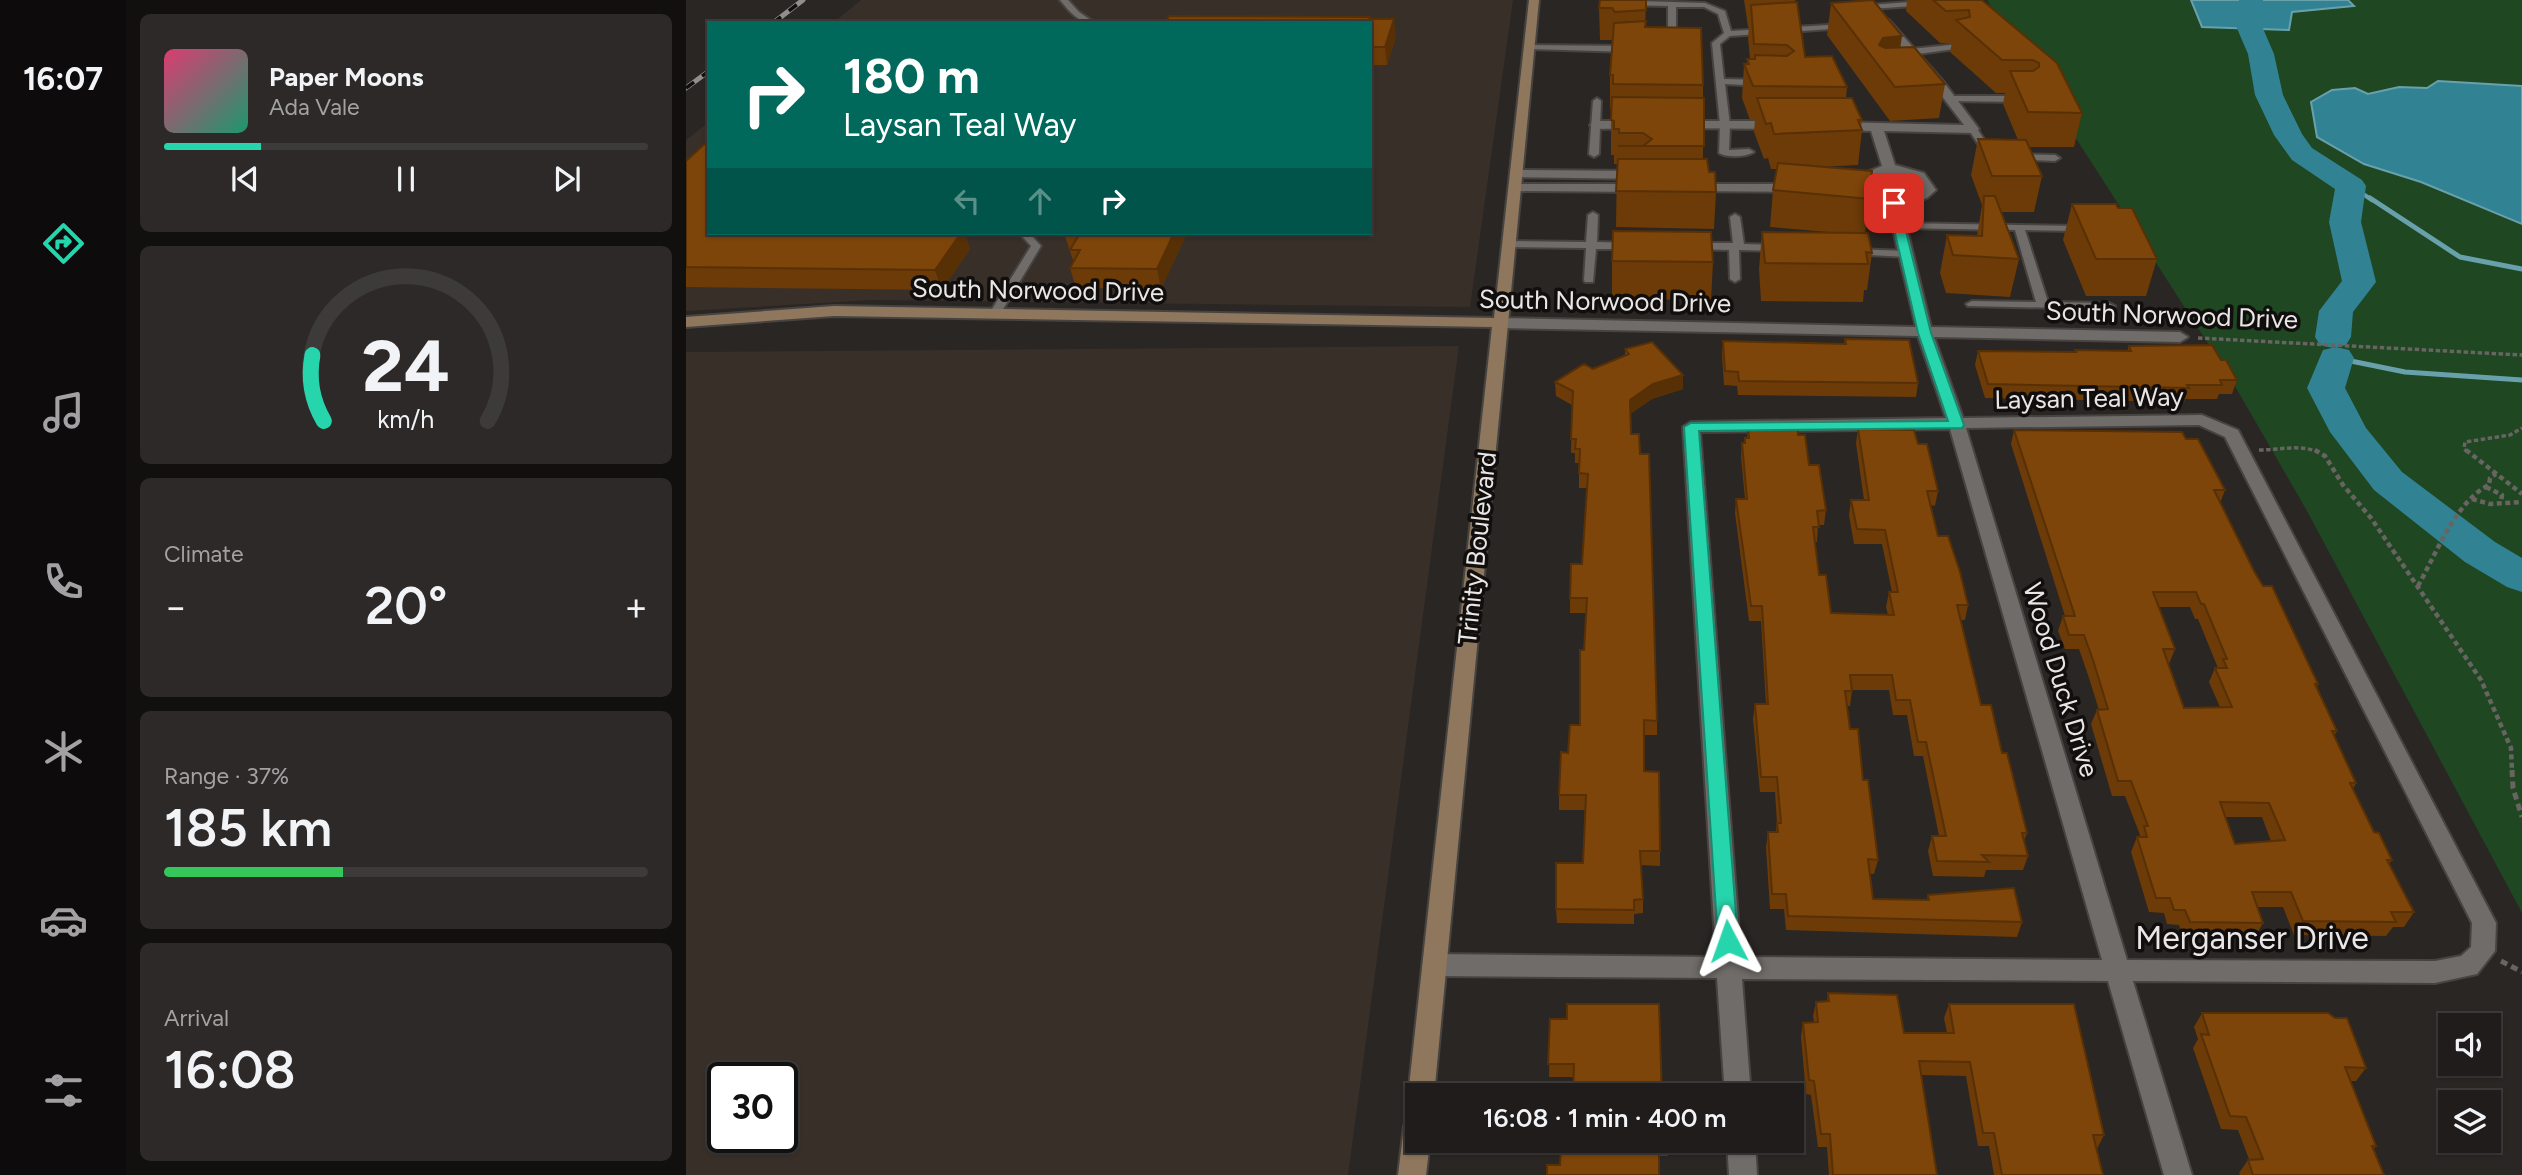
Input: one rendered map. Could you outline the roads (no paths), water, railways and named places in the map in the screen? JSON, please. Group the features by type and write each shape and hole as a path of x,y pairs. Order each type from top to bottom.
{"main road":[{"name":"Trinity Boulevard","path":"1422,1083 1534,0"},
{"name":"South Norwood Drive","path":"686,322 834,311 1500,323"},
{"path":"1412,1175 1415,1153"}],"street":[{"path":"1870,7 1880,24 1910,52 1922,72 1950,99 1973,129"},
{"path":"1815,125 1868,123 1973,129"},
{"path":"1868,123 1889,169"},
{"path":"1596,125 1789,125"},
{"path":"1889,169 1913,173 1928,183 1929,190 1924,196 1914,200 1894,200 1875,196 1857,183 1878,171 1889,169"},
{"path":"1515,181 1655,175"},
{"path":"1515,181 1809,183"},
{"name":"Wood Duck Drive","path":"1894,200 1925,333 1957,425 2178,1175"},
{"name":"South Norwood Drive","path":"1500,323 2180,337"},
{"name":"Laysan Teal Way","path":"1730,968 1691,427 2202,421 2237,442"},
{"name":"Merganser Drive","path":"1435,965 2435,972 2468,966 2483,951 2484,923 2237,442"},
{"path":"1730,968 1737,1083"},
{"path":"1742,1153 1743,1175"}],"lane":[{"path":"1064,0 1076,14 1088,21"},
{"path":"1611,0 1622,3 1705,5 1722,13 1728,34"},
{"path":"1672,4 1672,47"},
{"path":"1870,7 1910,4"},
{"path":"1705,44 1716,43 1728,34 1847,26 1840,16"},
{"path":"1716,43 1725,125 1724,153 1749,152"},
{"path":"1661,48 1683,46"},
{"path":"1910,52 1959,46"},
{"path":"1529,47 1638,49"},
{"path":"1720,81 1772,83"},
{"path":"1950,99 2026,99"},
{"path":"1594,154 1597,101"},
{"path":"1973,129 1986,149 2003,156 2055,158"},
{"path":"1589,280 1593,215"},
{"path":"1735,217 1735,279"},
{"path":"1899,226 2077,228"},
{"path":"2019,228 2043,305"},
{"path":"995,314 1036,246 1026,235"},
{"path":"1508,244 1649,246"},
{"path":"1675,246 1795,249"},
{"path":"1836,251 1906,254"},
{"path":"1972,304 2109,306"}],"water":[{"path":"2191,0 2348,0 2354,6 2292,12 2289,30 2202,27"},
{"path":"2438,81 2522,86 2522,224 2421,182 2364,164 2317,137 2311,102 2332,90 2355,88 2368,94 2399,87 2427,88"}],"waterway":[{"path":"2251,0 2249,26 2261,54 2269,95 2288,135 2302,154 2351,186 2345,222 2359,282 2336,311 2333,337"},
{"path":"2351,186 2372,200"},
{"path":"2370,198 2460,257 2522,269"},
{"path":"2336,358 2405,372 2522,380"},
{"path":"2336,358 2326,388 2349,432 2388,481 2480,552 2522,577"}],"railway":[{"path":"776,21 803,0"},
{"path":"686,88 707,72"}]}
